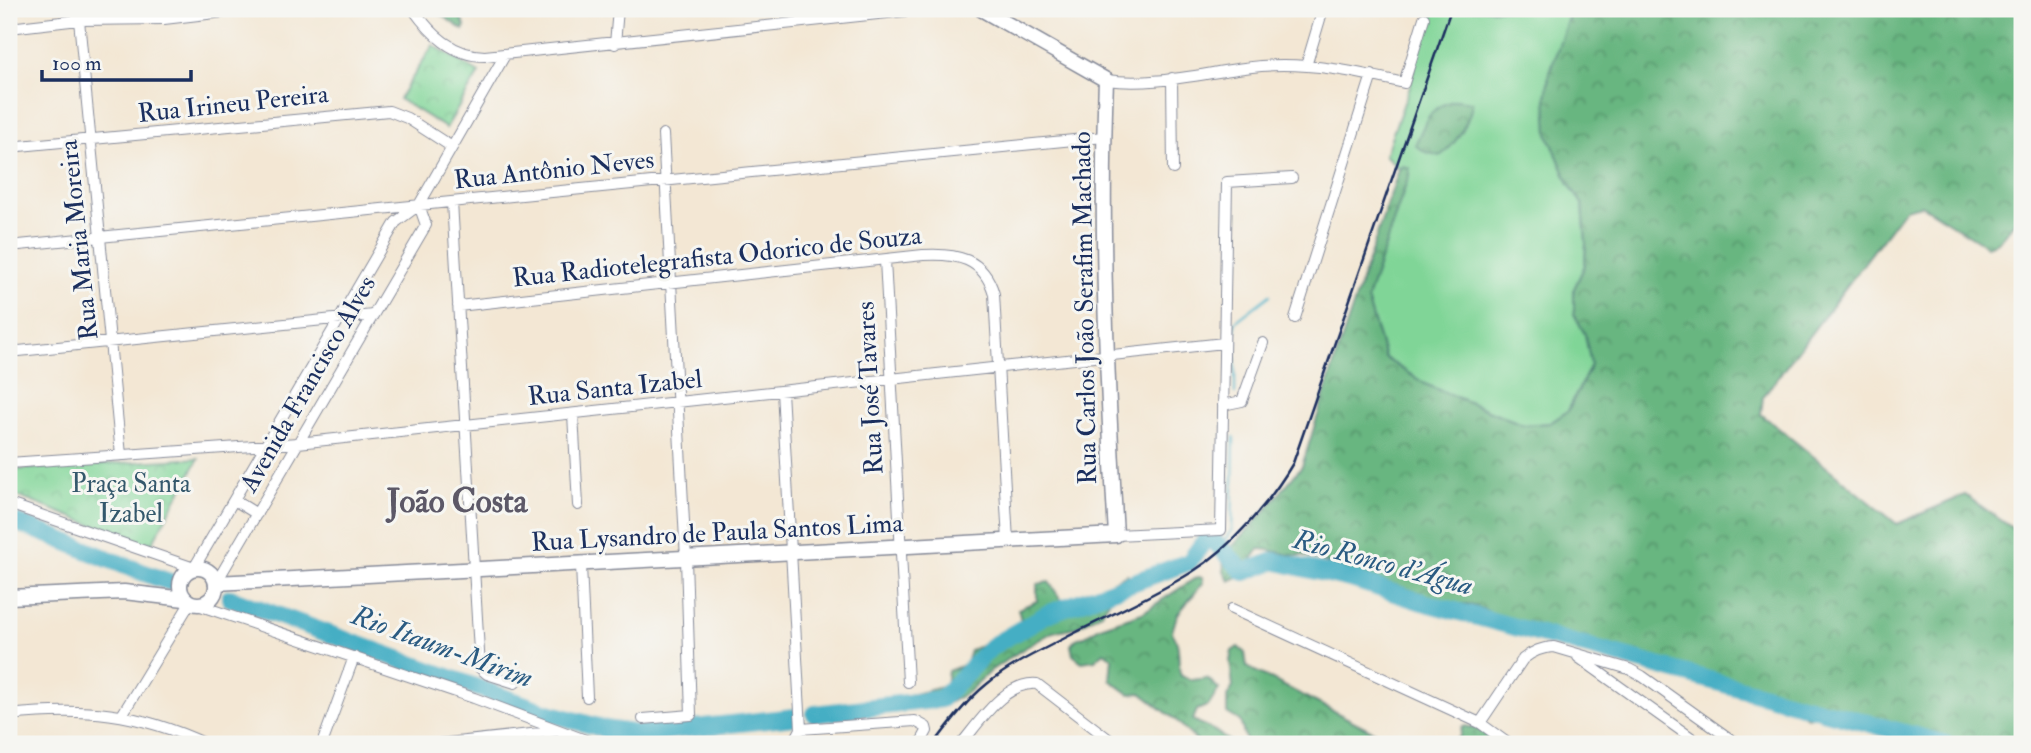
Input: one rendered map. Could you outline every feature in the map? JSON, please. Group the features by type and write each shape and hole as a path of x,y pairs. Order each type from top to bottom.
{"street":[{"path":"9,28 79,20 164,19 250,9"},
{"path":"413,9 433,33 454,50 474,56 615,44 925,9"},
{"path":"615,44 618,9"},
{"path":"981,9 1107,79 1137,81 1264,66 1306,66 1372,75 1404,83 1424,18"},
{"path":"1306,66 1323,9"},
{"name":"Rua Maria Moreira","path":"79,20 121,455"},
{"name":"Avenida Francisco Alves","path":"194,568 396,222 419,205 505,55"},
{"path":"1295,318 1372,75"},
{"path":"1172,78 1172,169"},
{"name":"Rua Carlos João Serafim Machado","path":"1107,79 1104,137 1106,356 1116,536"},
{"name":"Rua Irineu Pereira","path":"9,148 389,110 407,118 452,147"},
{"path":"643,719 691,715 686,559 663,134"},
{"name":"Rua Antônio Neves","path":"9,246 1104,137"},
{"path":"1263,343 1241,401 1223,405 1227,182 1292,178"},
{"path":"452,202 480,668 487,674 515,683"},
{"name":"Avenida Francisco Alves","path":"216,583 426,225 419,205"},
{"name":"Rua Radiotelegrafista Odorico de Souza","path":"458,306 937,254 959,257 978,265 986,274 994,294 998,368"},
{"name":"Rua José Tavares","path":"885,260 908,682"},
{"path":"9,352 373,315"},
{"name":"Rua Santa Izabel","path":"9,463 298,443 1224,343"},
{"path":"998,368 1007,541"},
{"path":"782,391 801,729 793,744"},
{"name":"Rua Lysandro de Paula Santos Lima","path":"216,583 1221,530 1223,405"},
{"path":"573,414 578,505"},
{"path":"234,500 257,514"},
{"path":"9,504 194,568 206,569 216,583 211,599 206,602 124,592 9,597"},
{"path":"581,565 587,697"},
{"path":"194,568 189,569 181,578 180,589 190,602 495,705 596,744"},
{"path":"122,715 190,602"},
{"path":"1232,609 1480,723 1509,744"},
{"path":"1480,723 1518,665 1532,652 1554,647 1629,669 1737,744"},
{"path":"1572,652 1700,744"},
{"path":"322,744 354,657"},
{"path":"961,744 998,702 1015,689 1029,684 1037,684 1115,744"},
{"path":"9,715 82,711 122,715 165,727 206,744"},
{"path":"801,729 915,722 926,727 927,731 920,744"},
{"path":"438,744 560,731"}],"green space":[{"path":"433,9 457,9 465,26 463,30"},
{"path":"1436,9 1571,9 1549,75 1546,99 1569,184 1583,205 1585,265 1574,289 1574,313 1585,334 1591,365 1568,411 1550,423 1524,425 1427,385 1385,358 1367,299 1409,175 1403,166 1399,169 1385,155 1410,86 1418,50"},
{"path":"1571,9 2022,9 2022,213 1998,242 1987,246 1921,205 1905,209 1763,397 1761,414 1897,524 1965,495 2022,535 2022,744 1898,744 1866,723 1846,723 1829,711 1807,717 1792,705 1758,701 1704,684 1690,675 1636,666 1620,652 1545,633 1469,604 1454,604 1303,555 1259,549 1240,576 1229,581 1224,571 1223,556 1262,515 1302,466 1399,169 1403,166 1409,168 1409,175 1367,299 1385,358 1427,385 1524,425 1550,423 1568,411 1591,365 1585,334 1574,314 1574,289 1585,265 1586,242 1583,205 1569,184 1548,134 1546,99 1549,75"},
{"path":"433,45 479,73 446,128 399,99"},
{"path":"1457,100 1472,102 1465,124 1451,146 1440,156 1423,151 1415,145 1429,116 1439,106"},
{"name":"Praça Santa Izabel","path":"199,458 150,547 9,493 9,470"},
{"path":"1127,574 1133,578 1128,590 1112,597 1101,613 1076,627 1053,632 1023,649 990,671 968,692 941,707 822,718 826,709 882,702 946,686 948,671 966,664 970,650 1005,636 1022,624 1018,609 1037,601 1037,584 1049,582 1062,601 1079,598 1086,591 1098,589"},
{"path":"1197,577 1202,577 1203,583 1177,615 1172,632 1177,643 1181,676 1192,680 1207,678 1219,689 1209,705 1197,710 1193,720 1233,744 1200,744 1177,721 1141,693 1129,694 1110,680 1112,658 1104,652 1095,660 1082,662 1073,655 1071,645 1076,639 1100,627 1142,613"},
{"path":"1238,647 1245,653 1247,667 1398,744 1247,744 1240,721 1227,713 1227,697 1233,687 1230,661 1232,651"},
{"path":"1465,726 1479,729 1491,739 1492,744 1448,744 1459,738"}],"waterway":[{"path":"1235,393 1235,322 1270,295"},
{"path":"1215,542 1225,540 1232,530 1234,437"},
{"name":"Rio Itaum-Mirim","path":"9,520 173,583"},
{"name":"Rio Ronco d'Água","path":"815,714 941,699 992,646 1047,614 1189,562 1206,539 1215,542 1244,572 1274,561 1354,580 1419,601 1945,744"},
{"name":"Rio Itaum-Mirim","path":"230,598 545,712 605,729 639,734 794,717"}],"railway":[{"path":"934,744 965,705 996,677 1192,572 1235,537 1273,493 1293,463 1451,9"},
{"path":"54,744 134,744"}],"district":[{"name":"João Costa","path":"457,501"}]}
